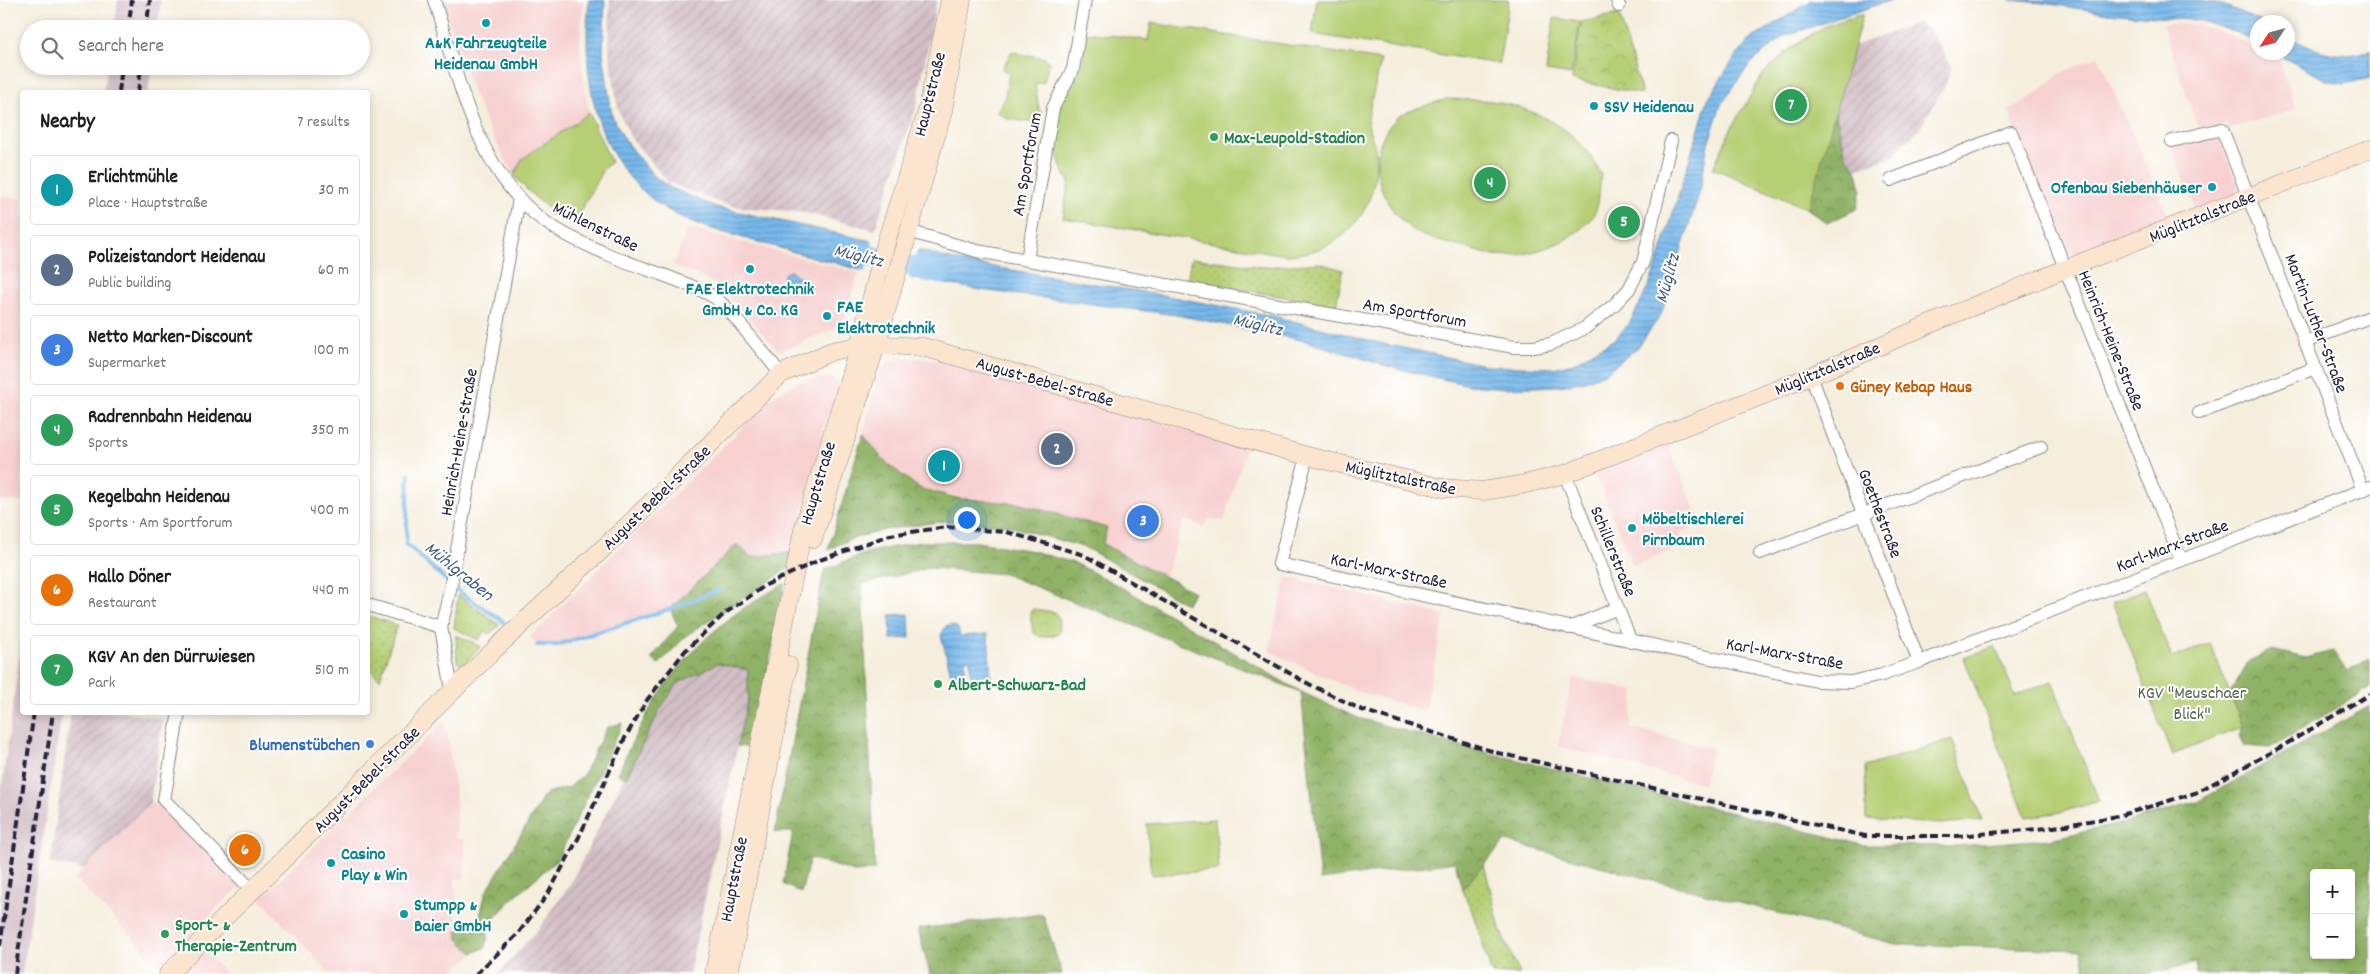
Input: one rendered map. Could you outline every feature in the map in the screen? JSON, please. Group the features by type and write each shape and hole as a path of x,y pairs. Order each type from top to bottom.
{"main road":[{"name":"Hauptstraße","path":"714,974 803,530 859,346 887,239 928,108 950,0"},
{"name":"Hauptstraße","path":"729,974 810,556 818,523 877,343 943,112 962,0"},
{"name":"Müglitztalstraße","path":"1269,445 1307,456 1443,488 1482,491 1522,485 1565,474 1811,376 1937,321 2065,269 2370,149"},
{"name":"August-Bebel-Straße","path":"168,974 494,650 626,527 781,374 832,351 877,343 923,347 1269,445"}],"street":[{"name":"Mühlenstraße","path":"434,0 475,128 494,166 520,199 536,216 571,237 606,254 714,297 728,308 781,374"},
{"name":"Am Sportforum","path":"1027,260 1053,108 1073,69 1085,0"},
{"name":"Martin-Luther-Straße","path":"2172,141 2222,129 2315,368 2366,488"},
{"name":"Heinrich-Heine-Straße","path":"1890,180 2011,132 2181,560"},
{"name":"Am Sportforum","path":"907,238 1514,347 1534,347 1551,344 1585,328 1614,305 1629,289 1643,262 1670,141"},
{"name":"Heinrich-Heine-Straße","path":"456,689 451,684 441,627 450,590 520,199"},
{"path":"2305,342 2370,317"},
{"path":"2199,413 2315,368"},
{"name":"Goethestraße","path":"1811,376 1919,662"},
{"path":"1760,553 2041,447"},
{"name":"Karl-Marx-Straße","path":"1307,456 1279,564 1817,681 1851,682 1882,675 1919,662 2366,488"},
{"name":"Schillerstraße","path":"1565,474 1631,642"},
{"path":"370,606 441,627"},
{"path":"1568,628 1618,608"},
{"path":"178,715 164,800 252,891"}],"shaded area":[{"path":"118,0 161,0 158,20 115,20"},
{"path":"441,0 583,0 580,43 589,113 522,159 514,175 489,129 472,90"},
{"path":"610,0 937,0 917,104 875,230 800,212 737,207 717,202 669,183 631,138 618,110 609,50"},
{"path":"1917,23 1928,28 1952,66 1945,86 1918,131 1905,142 1894,156 1856,169 1846,157 1835,112 1854,46"},
{"path":"2162,24 2198,24 2233,36 2250,45 2250,60 2279,60 2296,109 2229,129 2227,123 2199,130"},
{"path":"2098,56 2170,220 2079,255 2070,250 2059,236 2020,144 2009,110 2039,92 2059,74"},
{"path":"106,75 151,75 148,90 103,90"},
{"path":"2217,133 2238,187 2236,194 2196,211 2171,145"},
{"path":"0,196 20,199 20,503 1,500 0,508"},
{"path":"688,228 859,273 842,325 783,351 778,350 725,292 712,282 673,265"},
{"path":"907,357 947,361 1246,448 1224,521 1209,519 1203,527 1184,520 1165,576 1102,543 1107,528 919,488 884,461 863,434 880,372 889,361"},
{"path":"816,378 830,378 839,382 826,419 793,552 751,557 737,544 670,609 558,647 537,645 530,637 748,422 762,403 798,382"},
{"path":"1667,441 1701,524 1679,533 1684,545 1633,566 1594,471"},
{"path":"1286,577 1445,615 1424,711 1356,691 1269,651"},
{"path":"20,654 20,715 62,715 22,974 0,974 0,799"},
{"path":"718,663 748,669 748,698 689,974 498,974 540,927 569,886 648,731 677,684"},
{"path":"1573,677 1635,691 1630,728 1713,748 1703,784 1558,746"},
{"path":"71,715 138,715 163,719 150,803 84,869 50,864"},
{"path":"445,720 456,797 457,839 465,839 465,879 455,879 457,931 458,939 473,953 450,974 330,974 260,899"},
{"path":"161,802 241,885 159,965 75,878 150,803"},
{"path":"204,951 226,974 180,974"}],"green space":[{"path":"1317,0 1509,0 1499,64 1312,34"},
{"path":"1619,14 1642,94 1572,80 1581,22"},
{"path":"1863,14 1808,209 1713,168 1731,129 1763,74 1791,48 1825,26"},
{"path":"1554,18 1580,22 1571,75 1546,71"},
{"name":"Max-Leupold-Stadion","path":"1151,23 1381,60 1368,118 1376,153 1375,174 1371,193 1364,210 1354,225 1341,237 1325,246 1307,252 1287,255 1063,218 1069,182 1059,162 1055,140 1056,118 1063,97 1080,71 1085,32 1148,40"},
{"path":"1011,52 1045,58 1049,63 1044,82 1035,84 1039,110 1043,114 1037,123 1008,119 997,112 1005,96 1009,74 1002,69"},
{"path":"1447,99 1491,101 1514,106 1544,117 1571,135 1583,146 1601,175 1597,208 1587,223 1565,240 1551,246 1508,256 1486,254 1439,241 1426,237 1409,227 1388,203 1382,189 1377,159 1380,145 1386,131 1401,115"},
{"path":"1835,112 1846,156 1856,169 1861,188 1857,209 1827,223 1808,209"},
{"path":"589,113 611,162 603,169 574,224 541,202 514,175 522,159"},
{"path":"1191,258 1263,267 1319,263 1343,270 1336,306 1187,280"},
{"path":"863,434 884,461 919,488 957,498 1021,504 1107,528 1103,544 1194,592 1186,604 1086,548 1006,525 947,521 888,529 848,540 828,550"},
{"path":"920,542 978,542 1033,551 1077,564 1130,592 1301,692 1004,574 930,568 862,584 875,870 854,872 810,858 801,893 783,884 793,832 775,832 824,570 869,552"},
{"path":"737,544 751,557 793,552 792,566 687,635 659,664 651,659 678,626 670,609"},
{"path":"785,583 752,748 737,746 748,698 748,670 718,663 677,684 659,711 626,778 618,774 649,711 661,692 690,655 706,638 731,617"},
{"name":"KGV \"Meuschaer Blick\"","path":"2145,589 2172,658 2210,643 2243,727 2172,755 2112,602"},
{"path":"458,595 500,625 489,634 485,631 478,640 454,628"},
{"path":"1033,609 1055,612 1058,617 1060,632 1057,635 1040,637 1033,632 1030,612"},
{"path":"370,617 397,625 380,679 370,670"},
{"path":"456,635 481,646 463,666 457,662"},
{"path":"1995,646 2015,696 2052,681 2099,801 2062,812 2026,817 1964,658"},
{"path":"2272,650 2305,658 2333,651 2347,672 2370,659 2370,688 2270,748 2245,746 2240,736 2243,727 2230,693 2249,661"},
{"path":"1301,692 1358,718 1457,745 1863,845 1956,846 2050,839 2120,824 2197,802 2370,706 2370,974 2197,974 2196,963 2147,974 2087,974 2081,950 1895,944 1505,841 1462,889 1455,862 1320,880"},
{"path":"623,723 557,860 515,896 489,924 486,947 473,953 458,939 457,931 479,920 486,892 546,793 570,787 583,775 607,727"},
{"path":"1952,739 1982,820 1941,824 1866,819 1865,767"},
{"path":"1215,819 1219,870 1151,875 1147,824"},
{"path":"1484,864 1501,932 1520,974 1492,974 1472,911 1462,889"},
{"path":"1043,914 1062,974 930,974 918,929"}],"water":[{"path":"589,0 605,0 603,52 612,116 626,142 655,177 671,188 716,207 872,241 864,271 691,222 656,202 634,183 618,161 605,137 596,111 590,84 588,56"},
{"path":"1812,0 1892,0 1784,36 1750,64 1721,105 1707,147 1701,187 1661,315 1638,347 1607,372 1585,381 1560,386 1505,388 1469,385 1390,367 1306,341 1177,315 981,290 910,278 918,250 957,261 1162,295 1273,316 1384,344 1490,366 1554,368 1573,363 1615,339 1629,324 1643,298 1656,268 1708,99 1731,63 1750,40"},
{"path":"2010,0 2208,1 2250,16 2250,39 2238,33 2201,21 2108,13"},
{"path":"2295,40 2328,53 2348,55 2370,50 2370,78 2344,84 2326,80 2288,60 2295,60"},
{"path":"790,271 798,276 800,282 792,292 785,289 782,285 785,273"},
{"path":"909,614 910,638 891,639 890,615"},
{"path":"952,625 958,628 960,636 988,634 991,680 971,681 970,659 965,659 966,681 953,682 941,635 946,626"}],"waterway":[{"name":"Müglitz","path":"840,248 942,274"},
{"name":"Mühlgraben","path":"409,474 406,544 458,591 504,622"},
{"name":"Mühlgraben","path":"537,645 557,645 670,609 719,590"}],"railway":[{"path":"129,20 132,0"},
{"path":"147,20 150,0"},
{"path":"119,90 121,75"},
{"path":"138,90 140,75"},
{"path":"476,974 517,935 548,894 579,837 625,738 647,700 685,651 724,614 766,585 817,561 890,535 947,527 1007,532 1084,555 1305,682 1362,710 1498,753 1865,836 1957,836 2048,828 2118,816 2195,793 2281,747 2370,694"},
{"path":"0,946 34,715"},
{"path":"15,974 53,715"}],"place":[{"name":"A&K Fahrzeugteile Heidenau GmbH","path":"486,23"},
{"name":"KGV An den Dürrwiesen","path":"1791,105"},
{"name":"SSV Heidenau","path":"1594,106"},
{"name":"Max-Leupold-Stadion","path":"1214,137"},
{"name":"Radrennbahn Heidenau","path":"1490,183"},
{"name":"Ofenbau Siebenhäuser","path":"2212,187"},
{"name":"Kegelbahn Heidenau","path":"1624,222"},
{"name":"FAE Elektrotechnik GmbH & Co. KG","path":"750,269"},
{"name":"FAE Elektrotechnik","path":"827,316"},
{"name":"Güney Kebap Haus","path":"1840,386"},
{"name":"Polizeistandort Heidenau","path":"1057,449"},
{"name":"Erlichtmühle","path":"944,466"},
{"name":"Netto Marken-Discount","path":"1143,521"},
{"name":"Möbeltischlerei Pirnbaum","path":"1632,528"},
{"name":"Albert-Schwarz-Bad","path":"938,684"},
{"name":"Blumenstübchen","path":"370,744"},
{"name":"Hallo Döner","path":"245,850"},
{"name":"Casino Play & Win","path":"331,863"},
{"name":"Stumpp & Baier GmbH","path":"404,914"},
{"name":"Sport- & Therapie-Zentrum","path":"165,934"}]}
